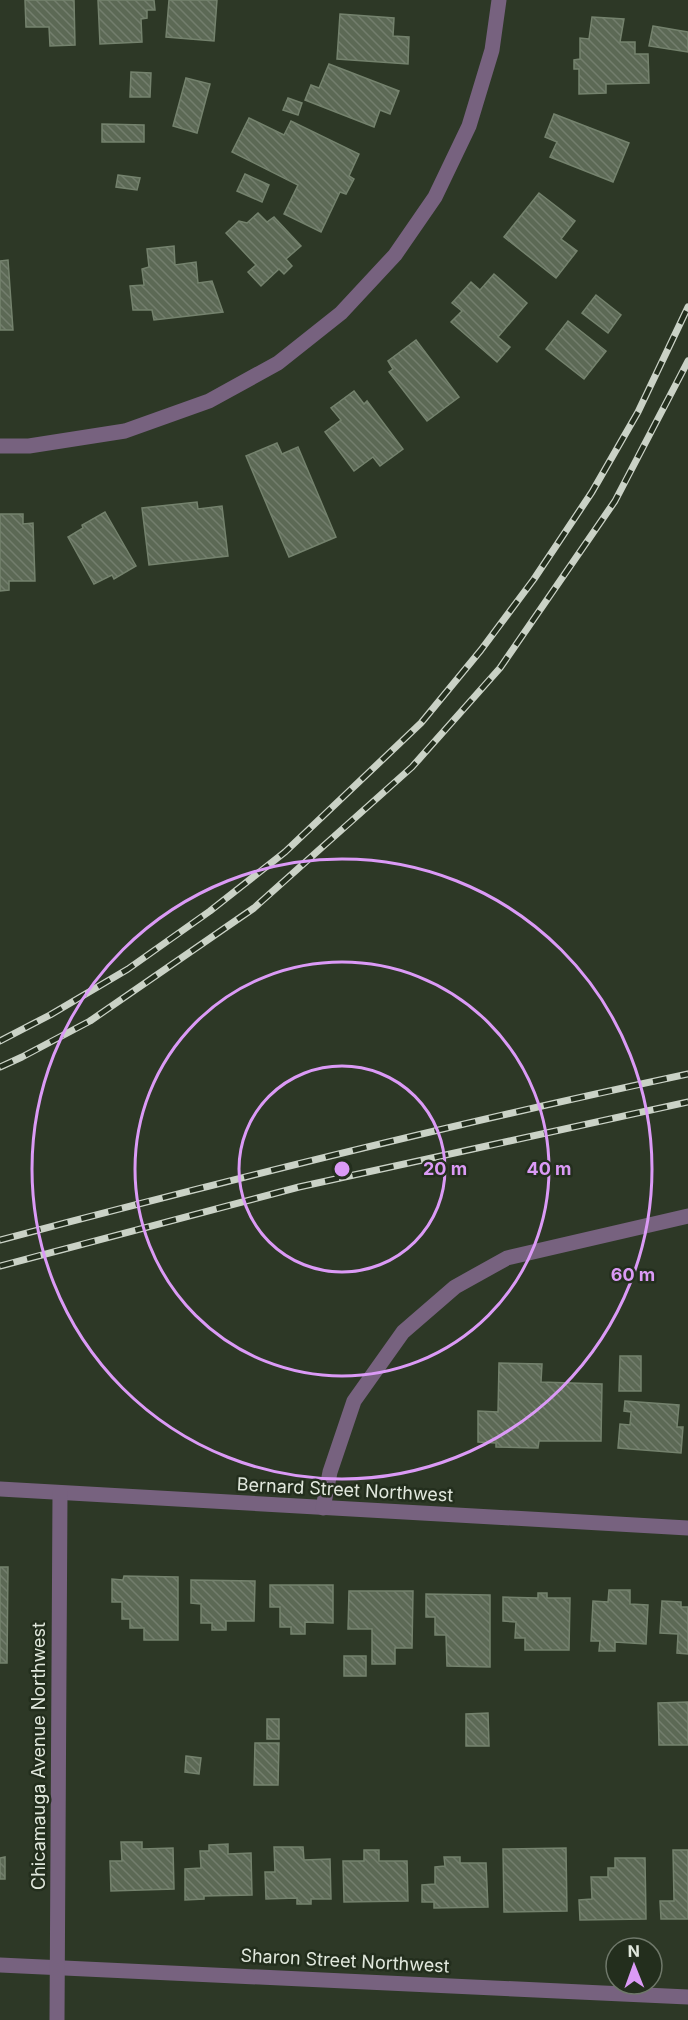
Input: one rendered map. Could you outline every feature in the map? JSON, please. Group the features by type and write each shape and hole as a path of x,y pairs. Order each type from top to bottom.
{"street":[{"path":"0,447 29,446 125,431 208,401 278,363 341,314 395,255 435,197 469,126 492,50 500,0"},
{"path":"323,1508 330,1472 354,1401 403,1332 455,1287 507,1258 688,1216"},
{"name":"Bernard Street Northwest","path":"0,1489 688,1528"},
{"name":"Chicamauga Avenue Northwest","path":"57,2020 60,1493"},
{"name":"Sharon Street Northwest","path":"0,1965 688,1997"}],"building":[{"path":"25,0 74,0 75,45 50,46 49,27 26,27"},
{"path":"98,0 154,0 155,10 147,10 147,18 141,19 142,42 100,44"},
{"path":"169,0 217,0 214,41 166,37"},
{"path":"340,14 394,18 393,36 409,37 408,64 337,59"},
{"path":"592,17 624,19 620,42 635,42 635,54 648,54 649,83 606,84 606,93 579,94 579,69 574,69 574,60 580,59 580,38 589,39"},
{"path":"653,26 688,32 688,52 649,46"},
{"path":"329,64 399,91 390,114 380,110 374,127 305,100 311,85 319,88"},
{"path":"131,72 151,73 150,97 130,97"},
{"path":"186,78 210,84 197,133 173,126"},
{"path":"288,98 302,103 298,115 283,110"},
{"path":"554,114 629,143 613,182 550,157 557,142 545,137"},
{"path":"249,118 284,135 291,121 359,154 349,176 354,179 346,194 340,192 321,232 284,214 298,185 232,152"},
{"path":"102,124 144,125 144,142 102,142"},
{"path":"245,174 269,185 262,202 237,191"},
{"path":"118,175 140,178 137,190 116,187"},
{"path":"539,193 575,221 561,239 577,251 556,278 504,237"},
{"path":"258,213 267,222 274,217 301,246 286,259 292,266 284,274 279,269 261,286 248,272 256,265 226,233 239,221 247,223"},
{"path":"174,246 175,265 196,262 198,283 212,281 223,312 154,320 152,310 133,310 130,286 144,285 142,269 149,267 147,249"},
{"path":"8,260 13,330 0,330 0,261"},
{"path":"494,274 527,303 498,337 510,347 497,362 451,322 462,311 452,303 471,282 480,290"},
{"path":"596,295 621,315 608,333 582,313"},
{"path":"568,321 606,351 584,379 546,349"},
{"path":"416,340 459,397 427,421 389,372 393,369 388,361"},
{"path":"354,391 364,404 367,401 403,449 380,466 373,457 354,471 325,432 341,420 331,408"},
{"path":"277,443 282,454 298,447 336,537 289,557 246,456"},
{"path":"197,502 198,509 222,506 228,556 149,565 142,508"},
{"path":"105,512 136,566 114,579 112,575 94,584 68,537 83,528 82,525"},
{"path":"0,514 23,514 23,524 33,523 35,581 9,581 9,590 0,591"},
{"path":"620,1356 641,1356 641,1391 619,1391"},
{"path":"499,1363 542,1364 541,1382 602,1384 601,1441 539,1441 538,1448 496,1447 496,1443 478,1442 478,1411 498,1412"},
{"path":"625,1401 679,1405 677,1427 683,1427 681,1453 618,1448 620,1424 630,1425 631,1412 624,1411"},
{"path":"0,1567 8,1567 7,1663 0,1663"},
{"path":"124,1576 178,1577 178,1640 144,1640 144,1628 130,1628 130,1619 122,1619 122,1602 112,1602 112,1579 123,1580"},
{"path":"191,1580 255,1581 254,1621 226,1621 226,1630 212,1630 212,1623 201,1623 201,1604 191,1603"},
{"path":"270,1585 333,1585 333,1623 305,1622 305,1634 291,1634 291,1627 280,1627 280,1607 270,1607"},
{"path":"609,1590 630,1590 630,1604 648,1605 646,1644 615,1642 615,1651 599,1651 600,1641 591,1641 593,1601 608,1602"},
{"path":"349,1591 413,1591 412,1648 395,1648 395,1664 372,1664 372,1629 348,1629"},
{"path":"538,1593 547,1593 547,1598 570,1598 569,1650 525,1650 525,1638 515,1638 516,1622 503,1621 503,1597 538,1598"},
{"path":"426,1594 490,1595 490,1667 447,1666 446,1635 435,1635 435,1617 426,1617"},
{"path":"662,1601 681,1602 681,1607 688,1607 688,1654 677,1653 678,1634 660,1633"},
{"path":"344,1656 366,1656 366,1676 344,1676"},
{"path":"688,1702 688,1745 659,1745 658,1703"},
{"path":"488,1713 489,1746 466,1746 466,1714"},
{"path":"267,1719 279,1719 279,1739 267,1739"},
{"path":"255,1743 279,1743 278,1785 254,1785"},
{"path":"186,1756 201,1758 199,1774 185,1772"},
{"path":"121,1842 142,1842 142,1849 173,1848 174,1889 111,1891 110,1861 122,1861"},
{"path":"228,1844 228,1854 251,1853 252,1895 204,1896 204,1899 185,1900 185,1869 201,1868 200,1851 209,1851 209,1845"},
{"path":"274,1847 303,1847 304,1860 330,1859 331,1899 311,1899 311,1904 297,1904 297,1898 266,1899 265,1872 275,1872"},
{"path":"566,1848 567,1911 504,1912 503,1849"},
{"path":"364,1850 379,1850 379,1861 407,1861 408,1901 344,1902 343,1861 364,1861"},
{"path":"673,1850 688,1850 688,1919 661,1919 660,1901 674,1901"},
{"path":"5,1857 5,1879 0,1879 0,1858"},
{"path":"444,1857 460,1857 460,1863 486,1863 488,1907 434,1908 434,1902 422,1902 422,1885 435,1884 435,1867 445,1866"},
{"path":"615,1858 645,1858 646,1919 580,1920 579,1900 592,1899 591,1877 608,1877 608,1868 615,1868"}],"railway":[{"path":"0,1041 50,1015 128,969 210,911 285,852 421,723 481,650 534,579 592,492 638,412 688,307"},
{"path":"0,1067 90,1021 254,908 412,767 500,668 615,501 688,361"},
{"path":"0,1240 343,1153 688,1074"},
{"path":"0,1266 299,1187 688,1102"}]}
